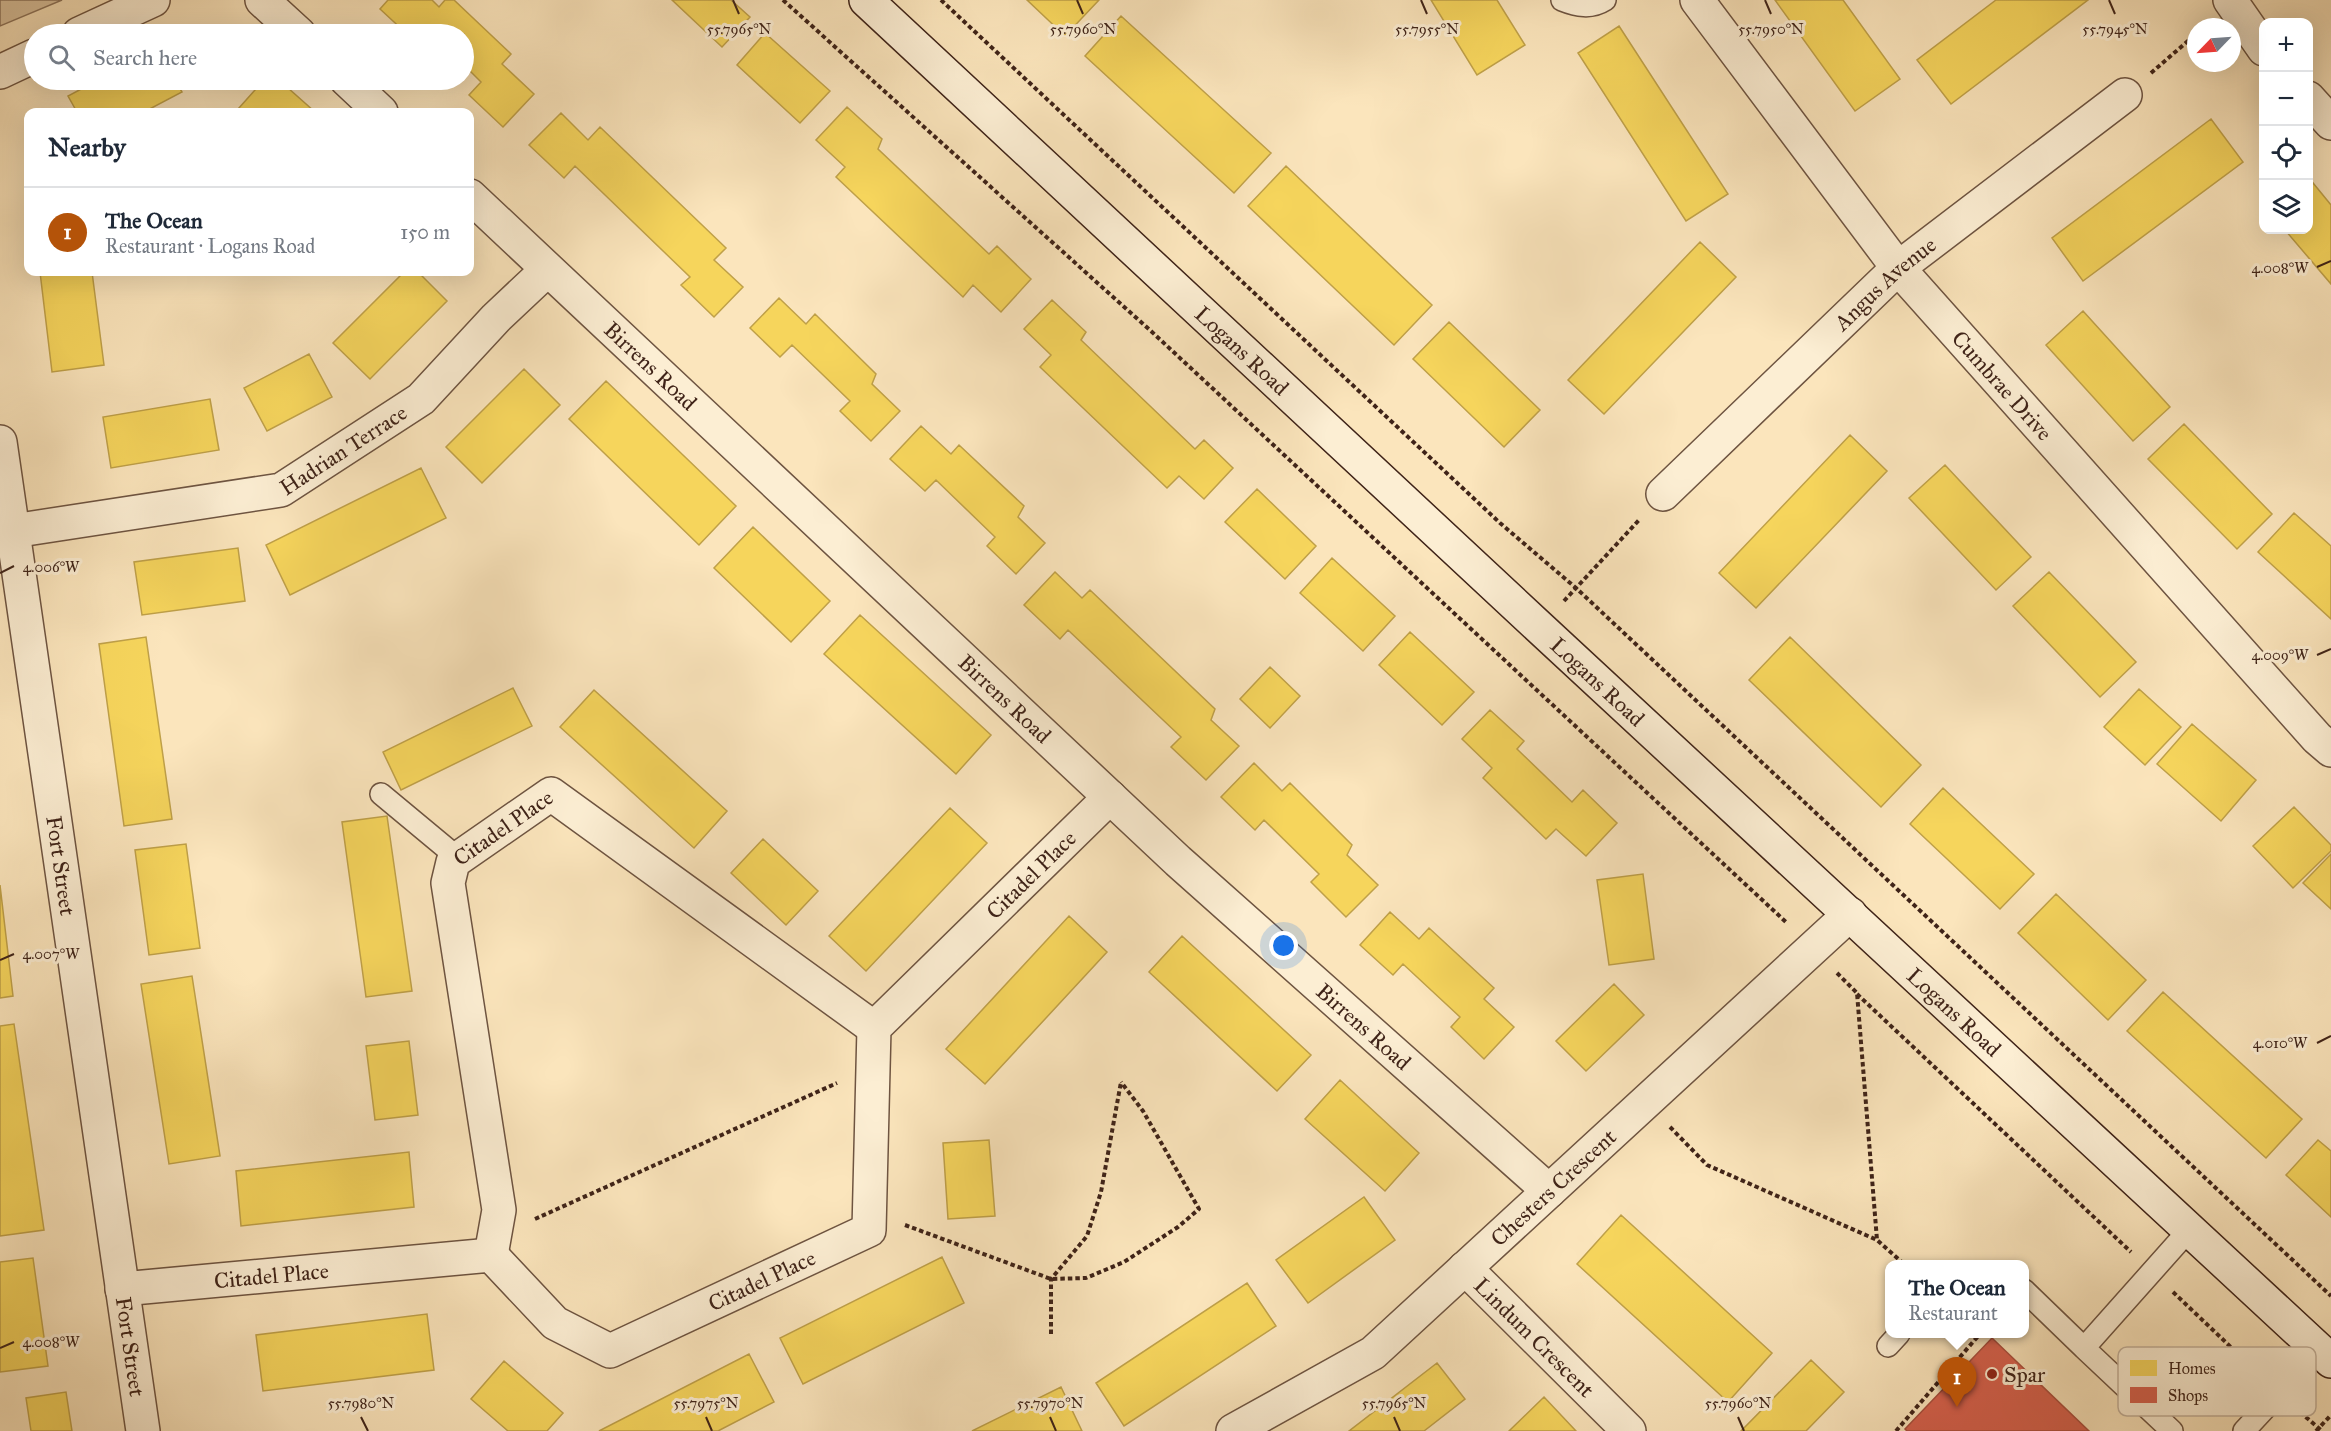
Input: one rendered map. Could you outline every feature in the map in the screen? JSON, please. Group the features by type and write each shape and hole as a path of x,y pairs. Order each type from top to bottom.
{"street":[{"path":"101,24 153,0"},
{"path":"262,0 288,24"},
{"name":"Logans Road","path":"866,0 2325,1355"},
{"name":"Cumbrae Drive","path":"1698,0 1898,268 2317,738 2331,750"},
{"path":"2230,0 2259,42"},
{"path":"0,72 24,61"},
{"path":"357,90 377,108"},
{"name":"Angus Avenue","path":"1663,494 1898,268 2125,96"},
{"path":"2313,103 2331,123"},
{"name":"Birrens Road","path":"474,200 1178,861 1549,1191"},
{"name":"Hadrian Terrace","path":"13,531 281,490 421,399 496,318 548,270"},
{"name":"Fort Street","path":"0,442 142,1431"},
{"name":"Citadel Place","path":"491,1256 499,1210 448,884 453,862 551,794 874,1028"},
{"name":"Citadel Place","path":"491,1256 555,1323 610,1351 869,1230 874,1028 1110,797"},
{"name":"Chesters Crescent","path":"1233,1431 1373,1353 1850,914"},
{"name":"Citadel Place","path":"122,1289 491,1256"},
{"name":"Lindum Crescent","path":"1465,1268 1629,1431"}],"lane":[{"path":"1562,0 1577,6 1597,5 1605,0"},
{"path":"381,794 458,858"},
{"path":"2084,1348 2189,1230"},
{"path":"2029,1294 2118,1380"},
{"path":"2156,1416 2172,1431"},
{"path":"2244,1431 2258,1416"}],"path":[{"path":"783,0 1152,332 1813,948 1857,993 2230,1347"},
{"path":"941,0 1500,523 1576,588 2331,1296"},
{"path":"2125,96 2187,42"},
{"path":"1539,627 1663,494"},
{"path":"1857,993 1877,1240"},
{"path":"499,1210 534,1219 874,1066"},
{"path":"870,1212 1051,1279 1086,1278 1124,1262 1178,1227 1199,1209 1143,1111 1121,1082 1101,1192 1087,1236 1051,1279 1051,1334"},
{"path":"1646,1102 1707,1165 1877,1240 1900,1260"},
{"path":"1896,1431 1976,1338"},
{"path":"2303,1416 2319,1430 2331,1415"}],"shaded area":[{"path":"0,0 62,0 0,26"}],"building: Homes":[{"path":"388,0 432,0 439,7 445,0 454,0 511,54 502,64 534,94 503,127 469,95 481,82 474,75 474,24 396,24 380,9"},
{"path":"672,0 731,0 750,17 722,47"},
{"path":"1027,0 1099,0 1065,36"},
{"path":"1431,0 1497,0 1525,45 1477,75"},
{"path":"1775,0 1843,0 1900,79 1855,111"},
{"path":"1996,0 2088,0 1951,104 1917,60"},
{"path":"1121,16 1271,153 1234,193 1085,56"},
{"path":"1619,26 1728,194 1686,221 1578,53"},
{"path":"765,33 830,91 800,123 737,65"},
{"path":"79,90 181,90 182,92 152,108 75,108 68,96"},
{"path":"255,90 290,90 310,108 239,108"},
{"path":"847,107 882,139 878,149 989,254 997,246 1031,279 1001,312 973,285 963,297 836,177 845,167 816,140"},
{"path":"561,113 588,140 600,127 726,248 714,260 743,287 714,317 681,285 690,277 575,166 564,178 529,145"},
{"path":"2211,119 2243,162 2083,281 2052,238"},
{"path":"1286,166 1432,305 1394,345 1248,206"},
{"path":"2313,183 2331,205 2331,284 2288,234 2313,234"},
{"path":"1700,242 1736,277 1604,414 1568,380"},
{"path":"40,276 93,276 104,365 52,372"},
{"path":"400,276 422,276 447,301 370,379 333,343"},
{"path":"779,298 806,324 815,314 876,374 872,384 900,411 871,441 840,411 850,401 792,345 780,357 750,328"},
{"path":"1052,300 1086,332 1081,340 1195,449 1204,440 1233,468 1204,499 1179,476 1167,488 1040,367 1051,355 1024,329"},
{"path":"2083,311 2170,407 2133,441 2046,345"},
{"path":"1449,322 1540,410 1504,447 1413,359"},
{"path":"309,354 332,397 267,431 244,388"},
{"path":"524,369 560,405 482,483 446,447"},
{"path":"606,381 736,506 699,545 569,419"},
{"path":"210,399 219,450 111,468 103,417"},
{"path":"2184,424 2272,514 2237,549 2148,459"},
{"path":"921,426 951,454 959,445 1024,506 1018,517 1045,543 1016,574 987,546 995,537 936,480 925,491 890,459"},
{"path":"1850,435 1887,471 1756,608 1719,573"},
{"path":"1945,465 2031,557 1996,590 1909,498"},
{"path":"421,468 446,518 290,595 266,545"},
{"path":"1257,489 1316,546 1285,579 1225,522"},
{"path":"2294,513 2331,546 2331,619 2258,552"},
{"path":"753,527 830,601 791,642 714,568"},
{"path":"238,548 245,601 142,615 134,562"},
{"path":"1332,558 1395,616 1363,651 1300,593"},
{"path":"1055,572 1082,598 1090,590 1215,709 1211,720 1239,746 1206,780 1171,747 1181,737 1068,630 1060,639 1024,605"},
{"path":"2049,572 2136,662 2100,697 2013,606"},
{"path":"860,615 991,735 956,774 824,654"},
{"path":"1410,632 1474,692 1442,725 1379,665"},
{"path":"146,637 172,819 124,826 99,644"},
{"path":"1790,637 1921,765 1881,807 1749,680"},
{"path":"1270,667 1300,696 1270,728 1240,699"},
{"path":"513,688 532,726 401,790 383,752"},
{"path":"2139,689 2181,727 2145,765 2104,727"},
{"path":"594,690 727,811 694,848 560,727"},
{"path":"1490,710 1524,741 1517,749 1572,802 1583,790 1617,823 1586,856 1556,829 1546,839 1483,778 1492,768 1462,739"},
{"path":"2192,724 2256,780 2221,821 2157,764"},
{"path":"1254,763 1282,791 1290,783 1352,845 1347,855 1378,885 1346,917 1311,882 1319,874 1264,820 1255,830 1221,797"},
{"path":"1943,788 2034,874 2000,909 1910,824"},
{"path":"2294,807 2331,845 2331,851 2293,888 2253,846"},
{"path":"950,808 987,843 866,971 829,936"},
{"path":"387,816 412,991 366,997 342,822"},
{"path":"763,839 818,891 786,925 731,873"},
{"path":"186,844 200,948 149,955 135,850"},
{"path":"2331,854 2331,909 2303,883"},
{"path":"1643,874 1654,959 1609,965 1597,880"},
{"path":"0,885 13,996 0,998"},
{"path":"2056,894 2146,980 2108,1020 2018,933"},
{"path":"1390,912 1419,939 1429,928 1494,988 1484,999 1514,1027 1484,1059 1451,1027 1460,1017 1403,964 1393,975 1360,945"},
{"path":"1069,916 1107,952 985,1084 946,1049"},
{"path":"1182,936 1311,1055 1277,1091 1149,972"},
{"path":"192,976 220,1156 169,1164 141,984"},
{"path":"1614,984 1644,1015 1586,1071 1556,1041"},
{"path":"2163,992 2302,1119 2266,1158 2127,1031"},
{"path":"14,1024 44,1230 0,1236 0,1026"},
{"path":"409,1041 418,1115 375,1120 366,1046"},
{"path":"1340,1080 1419,1153 1385,1191 1305,1119"},
{"path":"989,1140 995,1216 948,1219 943,1143"},
{"path":"2318,1140 2331,1151 2331,1217 2286,1175"},
{"path":"409,1152 414,1207 241,1226 236,1171"},
{"path":"1364,1197 1395,1240 1308,1303 1276,1260"},
{"path":"1621,1215 1772,1353 1728,1402 1577,1264"},
{"path":"942,1257 964,1303 803,1384 780,1338"},
{"path":"33,1258 48,1366 0,1372 0,1262"},
{"path":"1247,1283 1276,1326 1124,1426 1096,1383"},
{"path":"427,1314 434,1370 263,1391 256,1335"},
{"path":"749,1354 774,1402 718,1431 599,1431"},
{"path":"1811,1360 1844,1392 1806,1431 1741,1431"},
{"path":"504,1361 563,1413 547,1431 508,1431 471,1399"},
{"path":"1437,1363 1465,1399 1424,1431 1349,1431"},
{"path":"1061,1387 1082,1431 972,1431"},
{"path":"66,1392 72,1431 31,1431 26,1398"},
{"path":"1544,1397 1576,1431 1509,1431"}],"building: Shops":[{"path":"1992,1338 2089,1431 1907,1431 1905,1429"}],"place":[{"name":"Spar","path":"1992,1374"},
{"name":"The Ocean","path":"1957,1407"}]}
